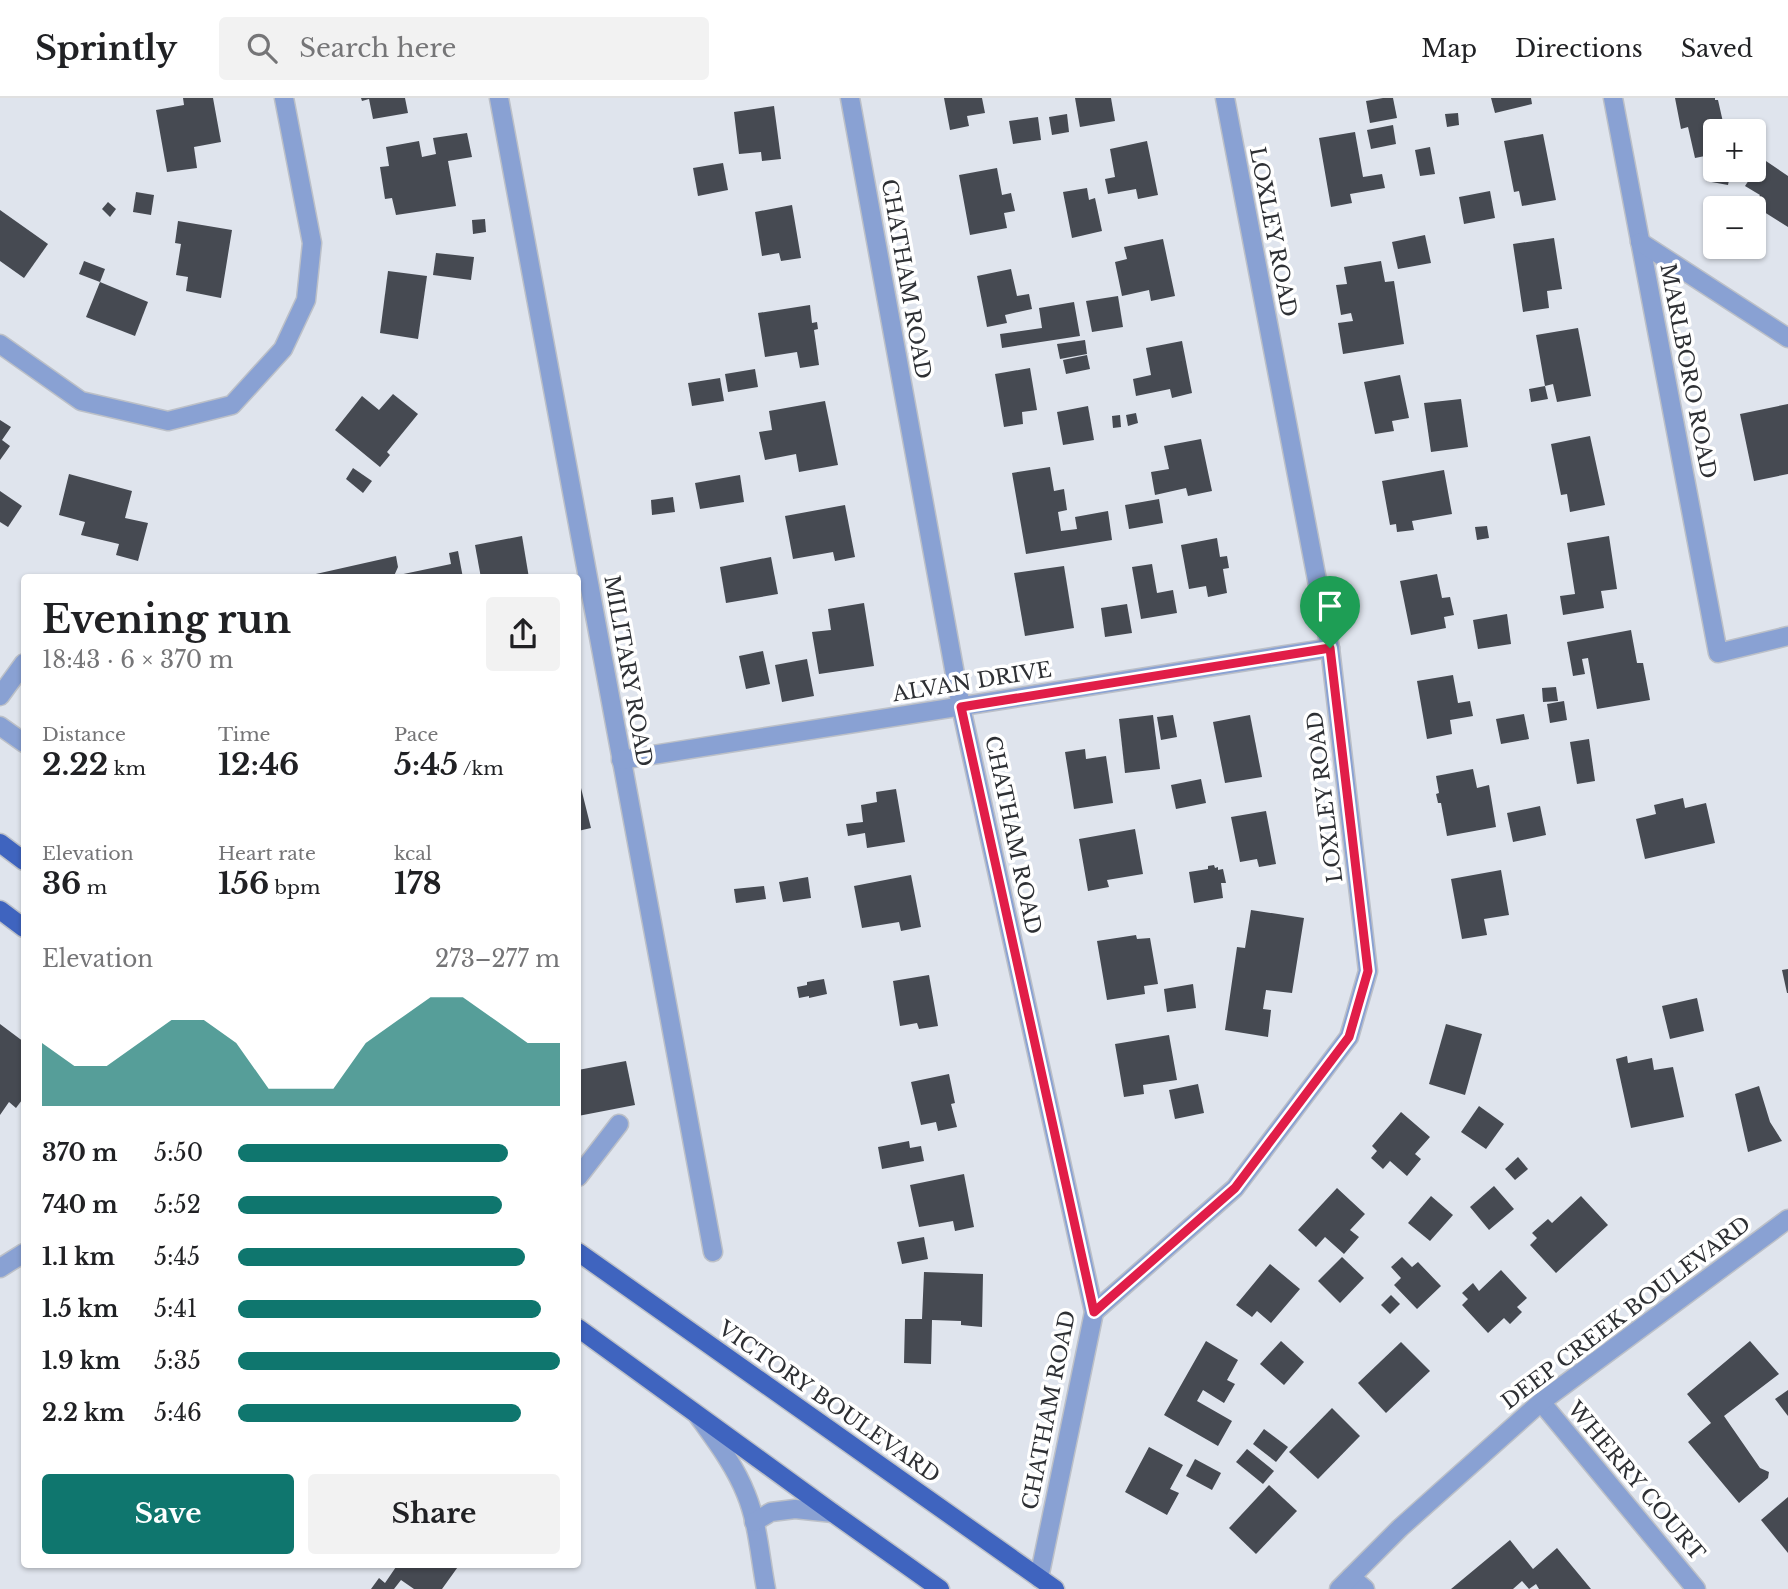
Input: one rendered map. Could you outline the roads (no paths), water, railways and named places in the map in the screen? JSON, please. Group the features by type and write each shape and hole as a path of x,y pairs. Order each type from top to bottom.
{"main road":[{"path":"0,843 21,858"},
{"path":"0,910 21,926"},
{"name":"VICTORY BOULEVARD","path":"581,1254 1055,1589"},
{"path":"581,1330 940,1589"}],"street":[{"path":"0,344 81,401 168,421 232,405 283,349 306,300 312,243 284,98"},
{"name":"MILITARY ROAD","path":"499,98 713,1252"},
{"name":"CHATHAM ROAD","path":"850,98 961,707 1094,1312 1039,1578"},
{"name":"LOXLEY ROAD","path":"1094,1312 1235,1188 1349,1037 1368,971 1330,648 1224,98"},
{"name":"MARLBORO ROAD","path":"1613,98 1718,653 1788,636"},
{"path":"1640,242 1788,338"},
{"name":"ALVAN DRIVE","path":"621,760 1330,648"},
{"path":"0,696 21,667"},
{"path":"0,726 21,741"},
{"path":"581,1173 619,1124"},
{"name":"DEEP CREEK BOULEVARD","path":"1352,1585 1400,1528 1541,1402 1788,1219"},
{"path":"0,1268 21,1255"},
{"name":"WHERRY COURT","path":"1541,1402 1696,1589"},
{"path":"698,1416 730,1462 747,1495 766,1589"},
{"path":"754,1522 771,1512 795,1508 833,1513"}]}
